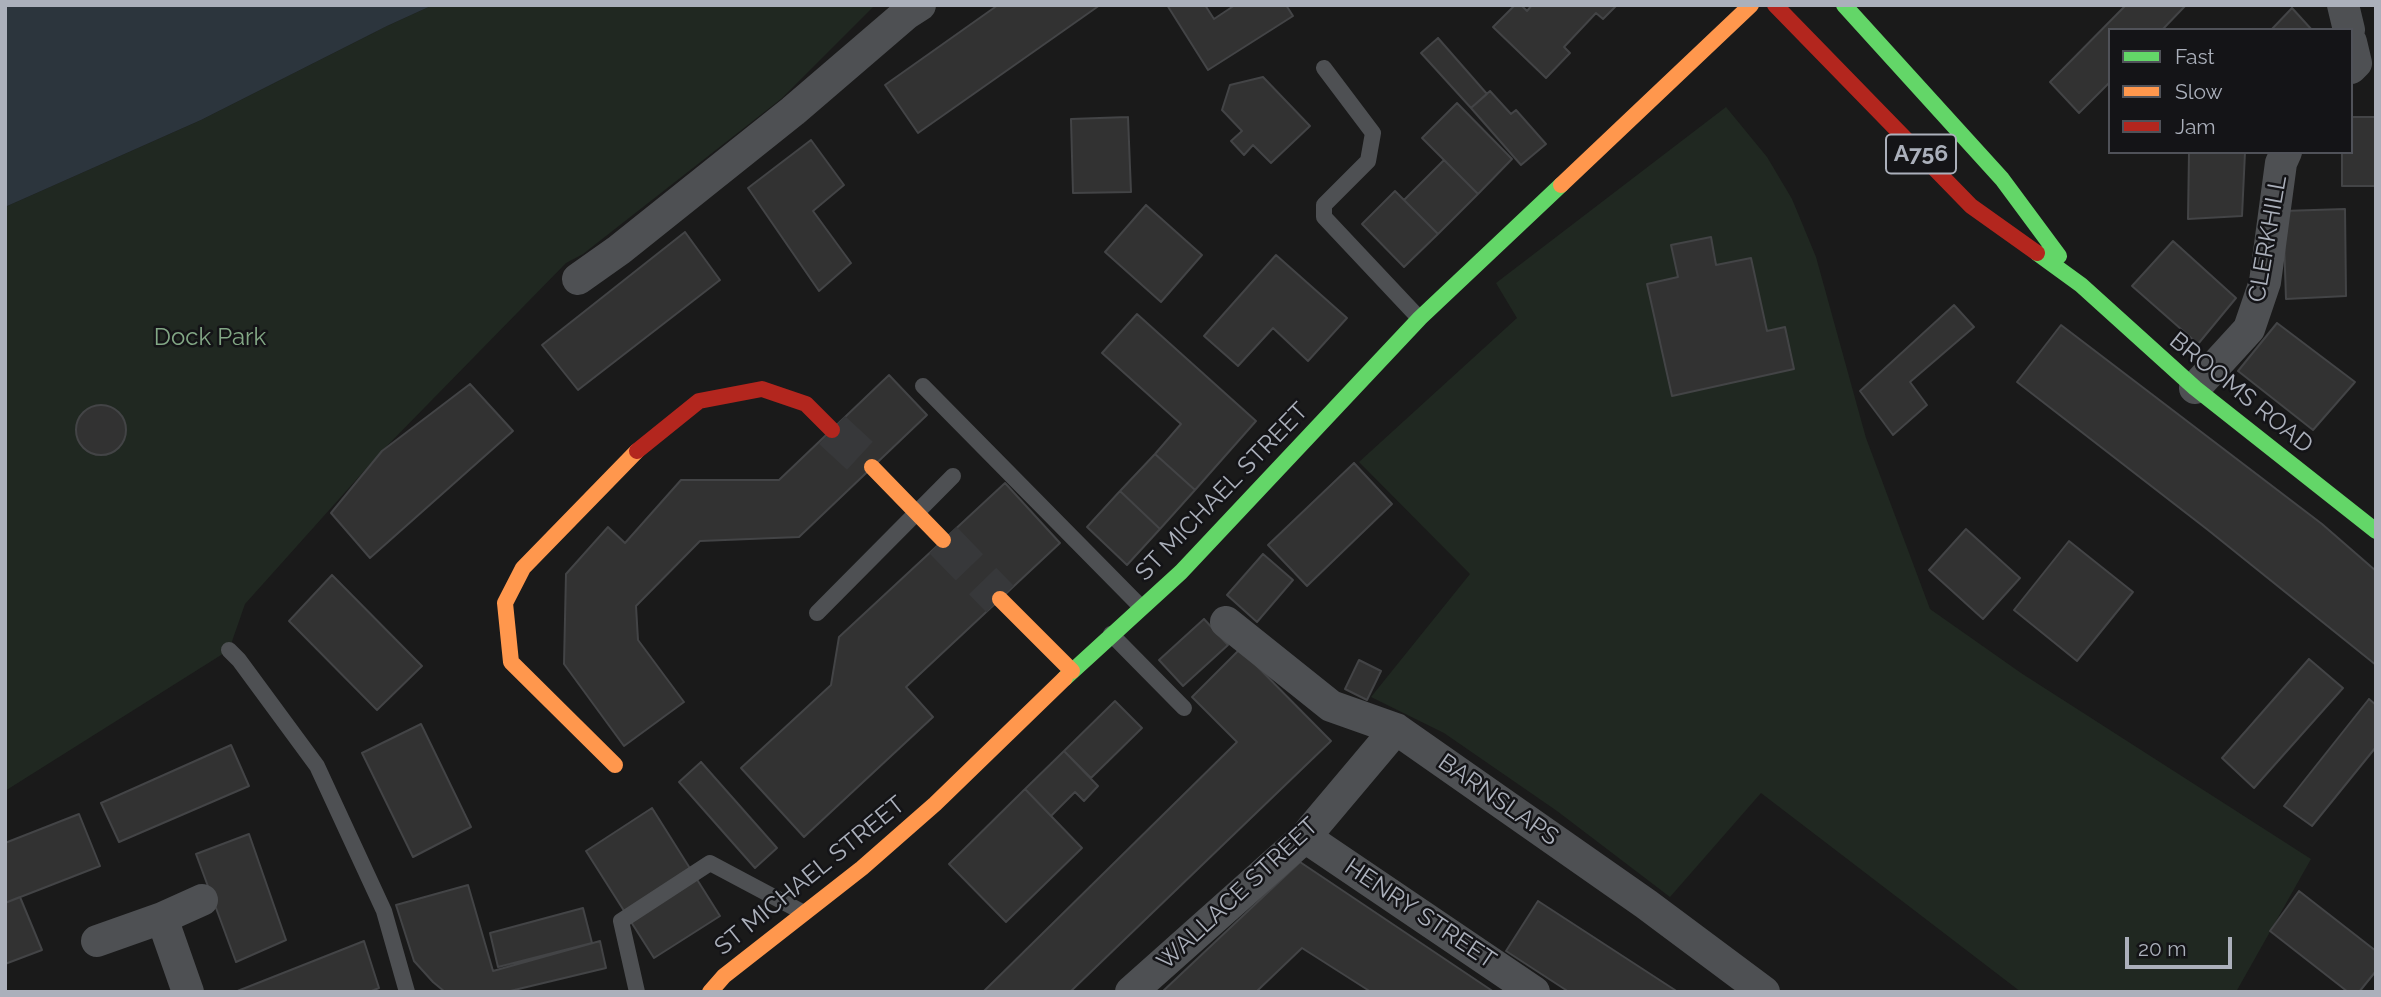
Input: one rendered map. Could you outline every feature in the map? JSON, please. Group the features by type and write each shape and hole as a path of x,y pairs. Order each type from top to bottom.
{"main road":[{"name":"ST MICHAEL STREET","path":"710,992 724,976 862,868 935,804 1072,671 1181,572 1420,318 1751,5"},
{"name":"BROOMS ROAD","path":"1775,5 1971,206 2081,285 2195,388 2376,531"},
{"name":"BROOMS ROAD","path":"1844,5 2002,179 2081,285"},
{"path":"615,765 511,662 505,603 523,568 639,449 699,401 762,389 806,404 832,430"},
{"path":"872,467 943,540"},
{"path":"1000,600 1072,671"}],"street":[{"path":"578,279 619,250 793,111 920,5"},
{"path":"2343,5 2349,28"},
{"name":"CLERKHILL","path":"2195,388 2249,329 2265,282 2281,163 2285,154"},
{"name":"BARNSLAPS","path":"1226,622 1331,706 1395,729 1646,904 1764,992"},
{"name":"WALLACE STREET","path":"1131,992 1305,837 1395,729"},
{"name":"HENRY STREET","path":"1305,837 1534,992"},
{"path":"97,941 162,918 202,900"},
{"path":"162,918 188,992"}],"lane":[{"path":"1324,68 1373,133 1368,161 1324,205 1324,217 1420,318"},
{"path":"923,386 1141,607"},
{"path":"817,613 953,476"},
{"path":"1111,635 1184,708"},
{"path":"229,650 317,766 384,911 407,992"},
{"path":"637,992 621,921 710,863 805,914"}],"green space":[{"name":"Dock Park","path":"433,5 875,5 781,99 583,254 566,263 382,451 245,604 229,650 5,791 5,207 201,120"},
{"path":"1726,107 1767,157 1792,199 1816,257 1866,438 1930,609 2021,673 2311,859 2236,992 2021,992 1761,793 1670,897 1557,811 1444,733 1371,697 1470,574 1359,462 1517,318 1496,283"}],"shaded area":[{"path":"5,5 433,5 201,120 5,207"}],"building":[{"path":"998,5 1100,5 918,133 885,85"},
{"path":"1167,5 1205,5 1214,19 1235,5 1286,5 1293,16 1208,70"},
{"path":"1515,5 1521,5 1527,11 1532,5 1617,5 1603,19 1596,13 1564,47 1570,53 1546,78 1493,27"},
{"path":"2126,5 2186,5 2164,28 2108,28 2108,84 2079,113 2050,82"},
{"path":"2292,8 2310,28 2273,28"},
{"path":"1438,38 1487,94 1471,108 1421,53"},
{"path":"1263,77 1310,126 1271,163 1253,145 1244,155 1231,141 1242,131 1222,110 1230,85"},
{"path":"1490,91 1511,114 1516,110 1546,144 1521,165 1471,108"},
{"path":"1457,103 1512,159 1478,194 1422,138"},
{"path":"1128,117 1131,192 1073,193 1071,119"},
{"path":"2353,117 2376,117 2376,186 2342,186 2342,154 2353,154"},
{"path":"811,140 844,185 813,211 851,263 819,291 748,188"},
{"path":"2189,154 2245,154 2242,216 2188,219"},
{"path":"1444,160 1478,194 1438,234 1404,200"},
{"path":"1395,191 1438,234 1404,267 1362,224"},
{"path":"1146,205 1202,255 1161,302 1105,252"},
{"path":"2345,209 2346,296 2286,299 2283,211"},
{"path":"685,232 720,280 578,390 542,345"},
{"path":"1711,237 1716,265 1751,258 1767,331 1785,327 1794,369 1672,396 1647,284 1678,277 1671,245"},
{"path":"2173,241 2236,298 2198,344 2132,286"},
{"path":"1276,255 1347,318 1308,361 1273,328 1238,366 1204,336"},
{"path":"1954,305 1974,327 1910,382 1927,405 1893,435 1860,391"},
{"path":"1137,314 1256,421 1195,490 1155,454 1181,424 1102,353"},
{"path":"2277,323 2355,382 2313,430 2238,371"},
{"path":"2061,325 2322,524 2376,571 2376,665 2017,382"},
{"path":"889,375 927,415 799,537 700,541 636,606 638,640 684,702 624,746 564,664 566,574 608,527 625,543 681,480 779,480"},
{"path":"470,384 513,431 370,558 331,513 382,451"},
{"path":"101,405 119,412 126,430 119,448 101,455 83,448 76,430 83,412"},
{"path":"1155,454 1195,490 1160,529 1120,491"},
{"path":"1354,463 1392,504 1307,586 1268,545"},
{"path":"1005,483 1060,543 906,687 933,717 804,837 741,768 831,685 839,637"},
{"path":"1120,491 1160,529 1127,565 1087,527"},
{"path":"1966,529 2020,578 1983,619 1929,570"},
{"path":"2069,541 2133,592 2077,661 2014,610"},
{"path":"1263,554 1293,580 1257,622 1227,595"},
{"path":"332,575 422,666 377,710 289,621"},
{"path":"1204,619 1228,645 1183,686 1159,660"},
{"path":"1240,649 1331,741 1070,992 983,992 1237,742 1192,697"},
{"path":"2309,659 2343,688 2254,788 2222,758"},
{"path":"1359,660 1381,671 1367,700 1345,689"},
{"path":"2369,699 2376,705 2376,747 2312,826 2284,806"},
{"path":"1115,701 1142,728 1091,778 1064,751"},
{"path":"421,724 471,827 413,857 362,753"},
{"path":"231,745 249,786 119,842 101,803"},
{"path":"1064,751 1098,786 1084,801 1075,792 1051,816 1025,789"},
{"path":"701,762 777,848 755,868 679,782"},
{"path":"1025,789 1082,848 1006,922 949,864"},
{"path":"652,808 720,916 654,958 586,851"},
{"path":"79,814 100,866 5,903 5,843"},
{"path":"249,834 286,940 236,962 196,854"},
{"path":"1300,862 1494,992 1371,992 1302,948 1256,992 1162,992"},
{"path":"468,885 493,971 600,941 606,968 506,992 445,992 414,961 396,905"},
{"path":"2299,891 2376,951 2376,971 2359,992 2348,992 2270,931"},
{"path":"20,897 42,950 5,964 5,903"},
{"path":"1538,901 1678,992 1569,992 1506,951"},
{"path":"583,908 592,943 498,967 490,933"},
{"path":"364,941 379,988 369,992 235,992"}],"tunnel":[{"path":"832,430 872,467"},
{"path":"943,540 1000,599"}],"traffic: fast":[{"path":"1844,5 2002,179 2059,256"},
{"path":"1065,678 1181,572 1420,318 1561,185"},
{"path":"2037,253 2081,285 2195,388 2376,531"}],"traffic: slow":[{"path":"1561,185 1751,5"},
{"path":"615,765 511,662 505,603 523,568 637,451"},
{"path":"872,467 943,540"},
{"path":"1000,599 1072,671"},
{"path":"710,992 724,976 862,868 935,804 1065,678"}],"traffic: jam":[{"path":"1775,5 1971,206 2037,253"},
{"path":"637,451 699,401 762,389 806,404 832,430"}]}
